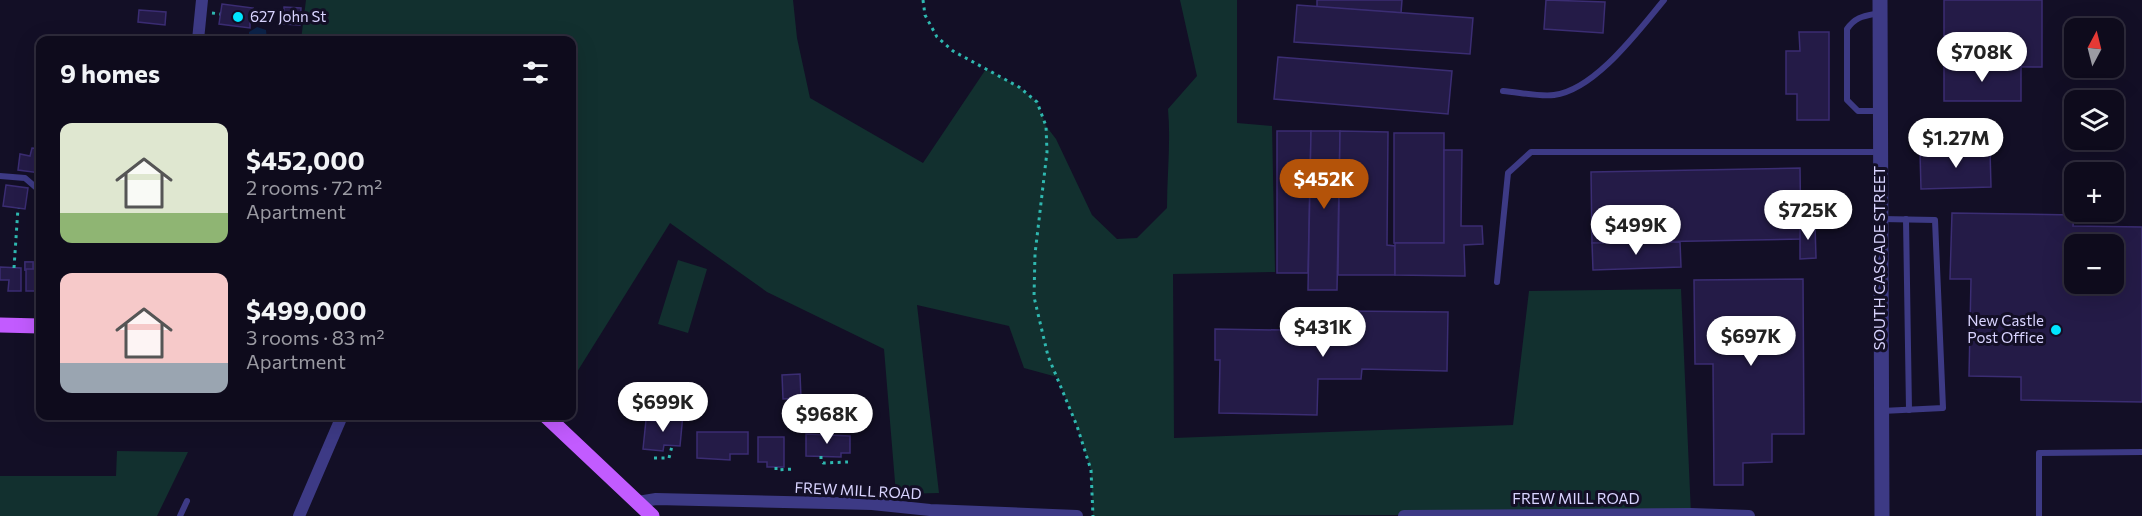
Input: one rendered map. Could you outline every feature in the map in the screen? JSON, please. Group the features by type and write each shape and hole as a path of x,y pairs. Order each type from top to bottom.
{"main road":[{"path":"0,325 36,326"},
{"path":"550,420 652,516"}],"street":[{"path":"198,36 202,0"},
{"name":"SOUTH CASCADE STREET","path":"1880,7 1882,516"},
{"path":"299,516 340,420"},
{"name":"FREW MILL ROAD","path":"638,502 656,499 872,504 930,510 1077,516"},
{"name":"FREW MILL ROAD","path":"1404,516 1691,514 1749,516"}],"lane":[{"path":"1503,91 1554,95 1584,84 1623,50 1664,0"},
{"path":"1880,7 1853,20 1847,28 1846,100 1858,111 1880,111"},
{"path":"1497,282 1508,173 1531,152 1880,152"},
{"path":"0,176 25,178 36,188"},
{"path":"1880,219 1935,220 1943,408 1881,411"},
{"path":"1906,219 1909,410"},
{"path":"2039,516 2039,453 2142,452"},
{"path":"180,516 187,501"}],"path":[{"path":"923,0 925,15 937,37 953,51 1019,87 1037,102 1046,126 1047,152 1035,254 1034,297 1048,356 1077,426 1091,470 1093,516"},
{"path":"14,268 18,208"},
{"path":"654,458 669,458 672,446"},
{"path":"821,456 823,463 848,462"},
{"path":"776,467 776,470 794,470"}],"green space":[{"path":"306,0 793,0 797,38 810,98 923,163 986,69 1019,87 1037,102 1046,126 1056,139 1092,215 1117,239 1137,238 1167,208 1168,109 1197,76 1180,0 1237,0 1237,123 1272,126 1275,272 1173,274 1174,438 1513,425 1529,291 1681,289 1691,514 1093,516 1091,470 1077,426 1057,377 1024,368 1009,326 917,305 939,493 896,494 884,349 767,292 670,223 576,374 576,36 302,36"},
{"path":"678,260 707,269 688,333 658,324"},
{"path":"117,451 188,452 157,516 0,516 0,476 116,476"}],"water":[{"path":"257,27 266,30 267,36 249,36 249,32"}],"building":[{"path":"1317,0 1402,0 1401,13 1317,7"},
{"path":"1546,0 1605,2 1603,33 1544,29"},
{"path":"1944,0 2042,0 2042,67 1944,66"},
{"name":"627 John St","path":"222,4 253,8 252,10 257,11 256,21 250,21 250,28 219,24"},
{"path":"1297,5 1473,18 1470,54 1294,42"},
{"path":"284,7 301,8 300,25 283,24"},
{"path":"139,10 166,12 165,25 138,22"},
{"path":"1799,32 1829,32 1829,120 1797,120 1797,94 1786,94 1786,51 1800,51"},
{"path":"1278,57 1452,71 1448,114 1274,99"},
{"path":"1944,66 2021,66 2021,101 1944,101"},
{"path":"1277,131 1311,131 1308,273 1277,273"},
{"path":"1311,131 1340,131 1337,290 1308,290"},
{"path":"1340,131 1388,132 1387,245 1395,246 1395,275 1338,275"},
{"path":"1394,133 1444,133 1444,243 1394,243"},
{"path":"32,148 36,148 36,172 18,170 20,154 30,156"},
{"path":"1444,150 1462,150 1461,226 1482,226 1483,244 1464,245 1465,276 1395,275 1395,243 1444,243"},
{"path":"1990,150 1991,187 1921,189 1920,152"},
{"path":"1800,168 1801,239 1592,243 1591,172"},
{"path":"6,185 28,188 25,209 3,206"},
{"name":"New Castle Post Office","path":"1952,213 2064,215 2064,222 2073,222 2073,226 2142,227 2142,402 2021,400 2021,377 1969,376 1971,279 1950,279"},
{"path":"1800,224 1815,224 1816,258 1800,259"},
{"path":"1680,242 1681,267 1593,270 1592,243"},
{"path":"25,262 33,262 33,270 25,270"},
{"path":"25,262 33,262 33,270 25,270"},
{"path":"0,267 21,268 21,291 8,291 9,280 0,280"},
{"path":"26,269 36,269 36,291 26,291"},
{"path":"1803,279 1804,434 1772,434 1772,462 1743,463 1743,485 1714,485 1713,364 1695,364 1694,280"},
{"path":"1341,311 1448,312 1447,371 1362,369 1361,379 1318,379 1317,415 1219,413 1220,360 1215,360 1215,329 1341,331"},
{"path":"800,374 801,398 783,399 782,375"},
{"path":"668,413 683,414 680,446 664,445 663,451 643,449 646,420 667,422"},
{"path":"697,432 748,432 748,454 730,454 730,460 697,458"},
{"path":"806,434 850,436 850,453 841,453 841,457 806,456"},
{"path":"758,437 784,437 784,467 767,467 767,462 758,462"}],"place":[{"name":"627 John St","path":"238,17"},
{"name":"New Castle Post Office","path":"2056,330"}]}
